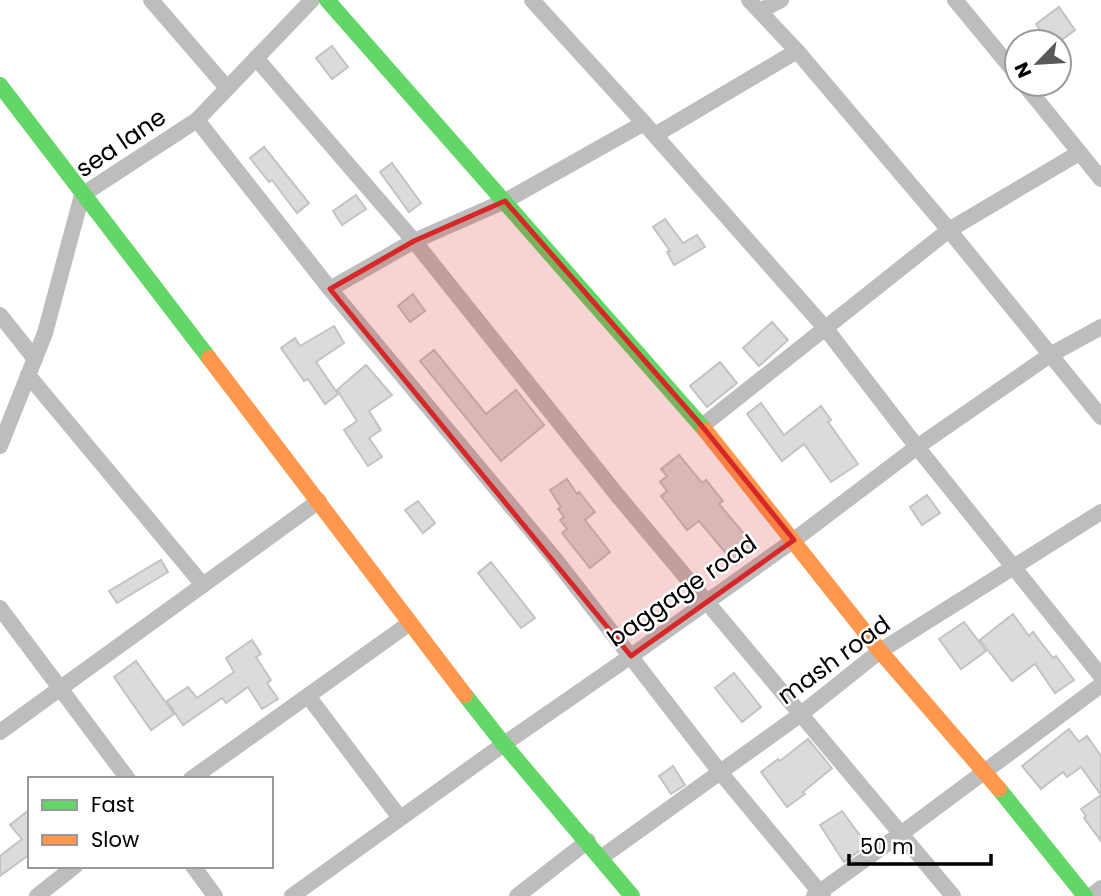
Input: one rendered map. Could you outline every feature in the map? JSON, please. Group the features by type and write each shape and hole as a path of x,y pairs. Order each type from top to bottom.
{"street":[{"path":"151,0 227,88"},
{"name":"sea lane","path":"0,446 45,333 82,195 197,120 312,0"},
{"path":"327,0 702,426 880,651 985,772 1085,896"},
{"path":"532,0 826,329 1101,676"},
{"path":"755,6 781,0"},
{"path":"963,2 1003,56"},
{"path":"755,6 797,51 949,230 1101,418"},
{"path":"330,289 414,241 505,201 650,129 797,51"},
{"path":"256,58 414,241 618,496 953,896"},
{"path":"0,85 504,744 602,857 632,896"},
{"path":"1035,98 1101,179"},
{"path":"197,120 330,289 555,559 819,895 1101,685"},
{"path":"702,426 949,230 1079,153"},
{"path":"0,315 35,359"},
{"name":"baggage road","path":"292,896 707,602 917,447 1050,355 1101,327"},
{"path":"28,375 203,585"},
{"path":"0,732 319,501"},
{"name":"mash road","path":"602,857 801,713 880,651 1101,512"},
{"path":"0,608 127,777"},
{"path":"194,777 410,623"},
{"path":"308,696 400,818"},
{"path":"517,896 588,841"},
{"path":"37,896 72,868"},
{"path":"194,868 215,896"},
{"path":"1091,896 1101,888"}],"highlighted area":[{"path":"505,201 702,426 794,540 631,656 330,289 414,241"}],"building":[{"path":"1059,7 1075,30 1039,28 1036,24"},
{"path":"332,46 348,67 332,79 316,58"},
{"path":"264,147 309,203 297,213 272,180 269,182 250,158"},
{"path":"392,163 421,203 409,212 380,172"},
{"path":"356,195 366,209 342,225 333,211"},
{"path":"665,219 683,243 697,235 705,247 674,265 667,252 670,251 653,227"},
{"path":"413,294 425,311 410,322 398,306"},
{"path":"772,322 788,340 759,366 743,348"},
{"path":"334,326 344,343 316,362 338,394 325,404 308,379 304,381 281,348 295,338 300,346"},
{"path":"434,350 486,414 516,390 544,425 501,461 420,361"},
{"path":"720,362 737,383 707,407 690,386"},
{"path":"366,365 392,395 369,411 381,430 369,438 382,457 368,466 344,430 357,421 337,390"},
{"path":"761,403 784,435 821,406 831,420 828,422 858,464 831,482 804,444 782,461 747,414"},
{"path":"679,455 702,483 706,480 723,501 719,504 756,548 736,565 699,521 687,530 661,496 667,491 660,482 667,476 661,469"},
{"path":"567,479 595,512 585,520 610,552 590,568 562,533 567,529 560,520 564,517 550,490"},
{"path":"927,495 940,513 922,525 910,507"},
{"path":"418,501 435,523 423,533 405,510"},
{"path":"161,560 168,572 117,603 109,591"},
{"path":"491,562 535,618 521,628 478,573"},
{"path":"1013,614 1029,636 1033,632 1074,680 1055,693 1035,664 1012,681 980,640"},
{"path":"964,622 986,651 961,669 939,639"},
{"path":"252,640 261,654 256,657 271,680 267,683 278,699 262,709 248,687 226,703 222,698 183,725 167,701 188,687 197,698 234,672 226,658"},
{"path":"136,661 174,714 151,730 114,677"},
{"path":"734,673 761,707 742,722 715,688"},
{"path":"1069,729 1079,742 1087,736 1101,756 1101,795 1081,767 1067,777 1063,772 1041,789 1022,766"},
{"path":"808,739 832,768 787,807 761,772"},
{"path":"673,766 685,785 671,794 659,776"},
{"path":"1101,795 1101,841 1084,818 1086,816 1081,809"},
{"path":"28,811 28,855 0,876 0,856 22,839 10,825"},
{"path":"842,811 867,845 844,862 820,825"}],"traffic: fast":[{"path":"327,0 705,430"},
{"path":"0,85 209,358"},
{"path":"465,695 632,896"},
{"path":"999,789 1085,896"}],"traffic: slow":[{"path":"209,358 465,695"},
{"path":"705,430 880,651 999,789"}]}
